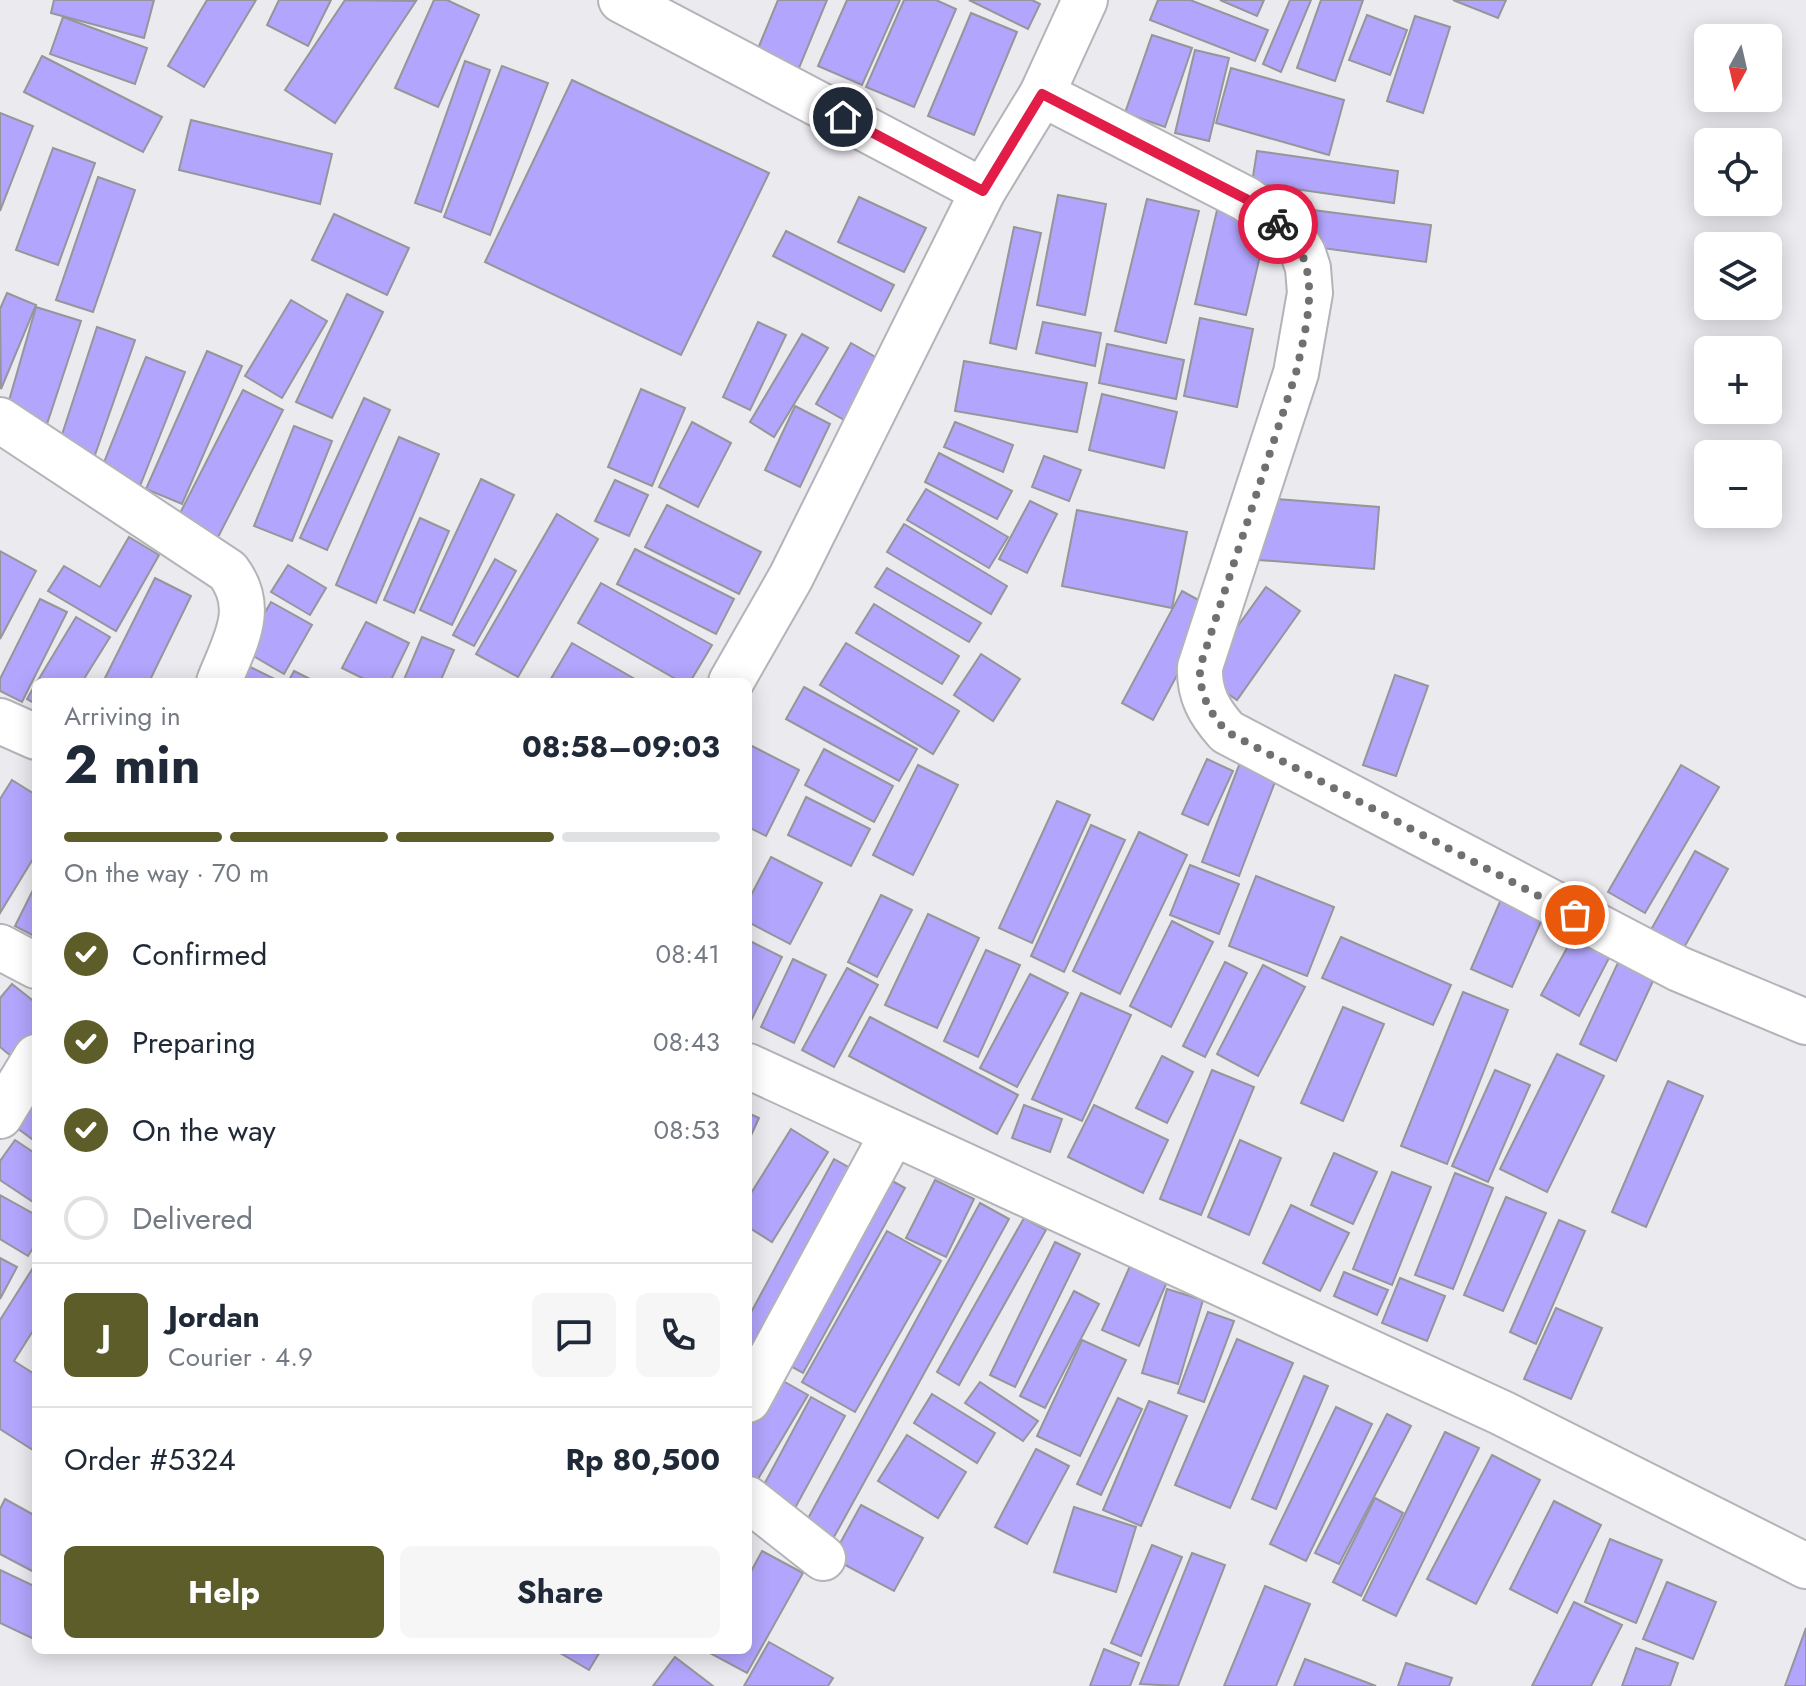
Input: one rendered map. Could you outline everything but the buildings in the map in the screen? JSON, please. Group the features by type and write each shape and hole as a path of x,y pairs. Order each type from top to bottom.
{"street":[{"path":"621,0 983,191"},
{"path":"733,678 791,577 983,191 1042,94 1085,0"},
{"path":"1042,94 1246,199 1291,233 1308,268 1309,304 1296,373 1200,667 1203,694 1212,716 1227,732 1679,969 1806,1022"},
{"path":"0,420 228,571 241,593 242,618 220,678"},
{"path":"0,721 32,735"},
{"path":"0,947 32,964"},
{"path":"0,1116 32,1064"},
{"path":"752,1068 1502,1413 1806,1566"},
{"path":"752,1393 893,1133"},
{"path":"752,1502 823,1558"}],"way so far":[{"path":"1278,224 1291,233 1308,268 1310,293 1306,327 1296,373 1200,667 1206,704 1227,732 1575,915"}],"route":[{"path":"843,117 983,191 1042,94 1246,199 1278,224"}]}
